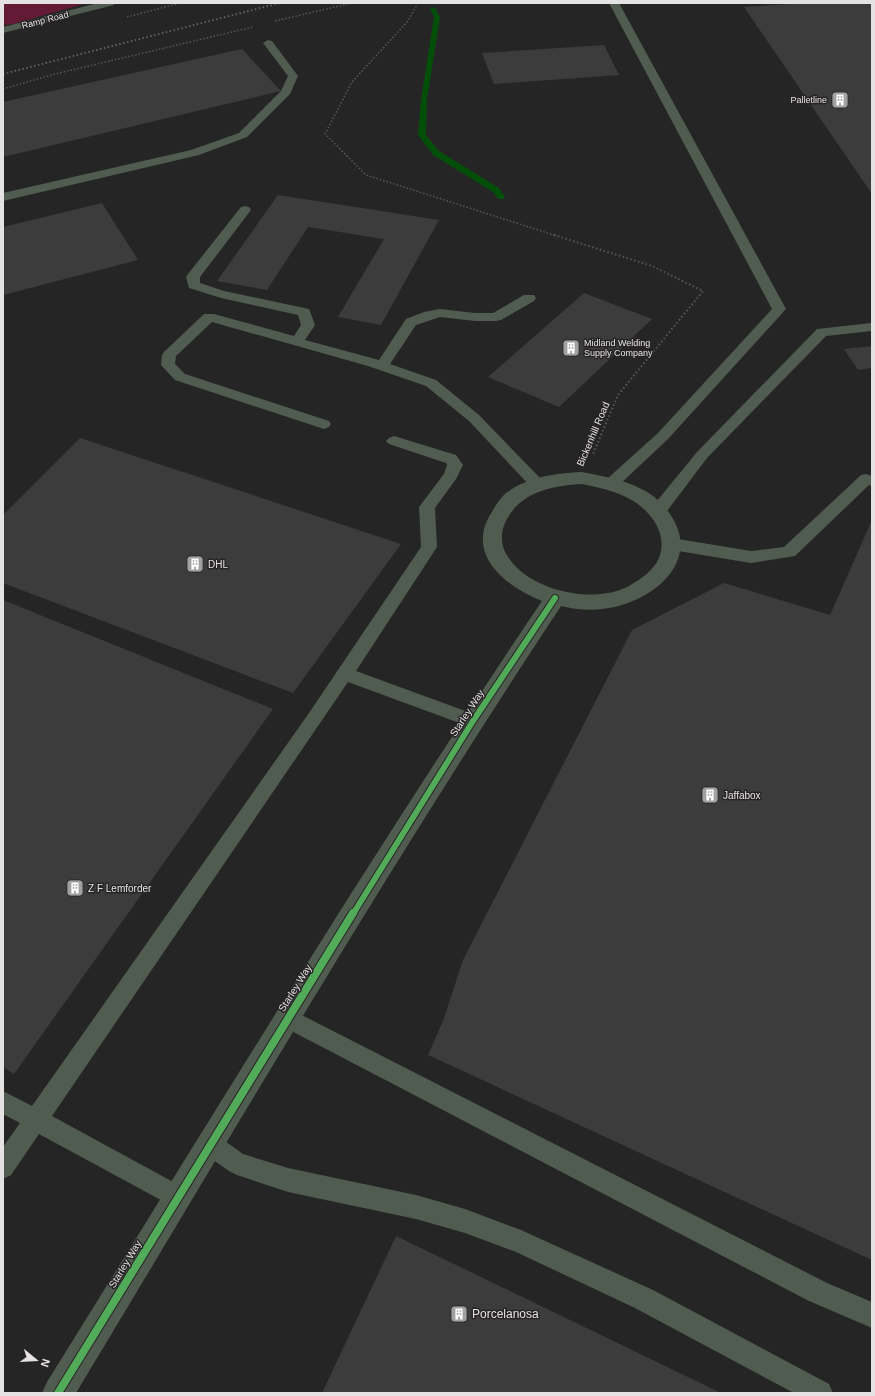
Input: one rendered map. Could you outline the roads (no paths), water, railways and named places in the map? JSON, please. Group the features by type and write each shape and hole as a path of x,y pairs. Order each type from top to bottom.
{"street":[{"path":"582,478 612,483 637,494 658,511 666,522 672,544 668,562 653,581 630,595 605,602 572,602 555,598 526,587 505,569 496,556 492,535 501,509 519,493 537,484 565,479 582,478"},
{"name":"Starley Way","path":"58,1393 210,1144 473,721 555,598"}],"lane":[{"name":"Ramp Road","path":"3,30 110,3"},
{"path":"612,483 663,436 779,309 614,3"},
{"path":"3,197 195,153 243,135 286,92 293,76 268,43"},
{"path":"245,210 193,277 194,285 221,294 304,312 308,325 297,342"},
{"path":"382,366 411,322 429,315 440,313 475,317 496,317 528,298"},
{"path":"324,424 180,377 168,365 168,355 209,318 382,366 430,383 474,418 537,484"},
{"path":"658,511 702,455 822,332 872,327"},
{"path":"3,1167 345,674 429,547 426,507 454,470 455,465 451,459 394,441"},
{"path":"672,544 751,557 789,552 866,480 872,481"},
{"path":"345,674 473,721"},
{"path":"288,1018 818,1292 872,1315"},
{"path":"3,1102 178,1197"},
{"path":"210,1144 237,1163 288,1180 416,1207 465,1221 521,1242 644,1299 820,1393"}],"waterway":[{"path":"433,9 437,17 424,100 422,135 436,153 496,190 501,197"}],"railway":[{"path":"3,74 280,3"}],"place":[{"name":"Palletline","path":"840,100"},
{"name":"Midland Welding Supply Company","path":"571,348"},
{"name":"DHL","path":"195,564"},
{"name":"Jaffabox","path":"710,795"},
{"name":"Z F Lemforder","path":"75,888"},
{"name":"Porcelanosa","path":"459,1314"}]}
